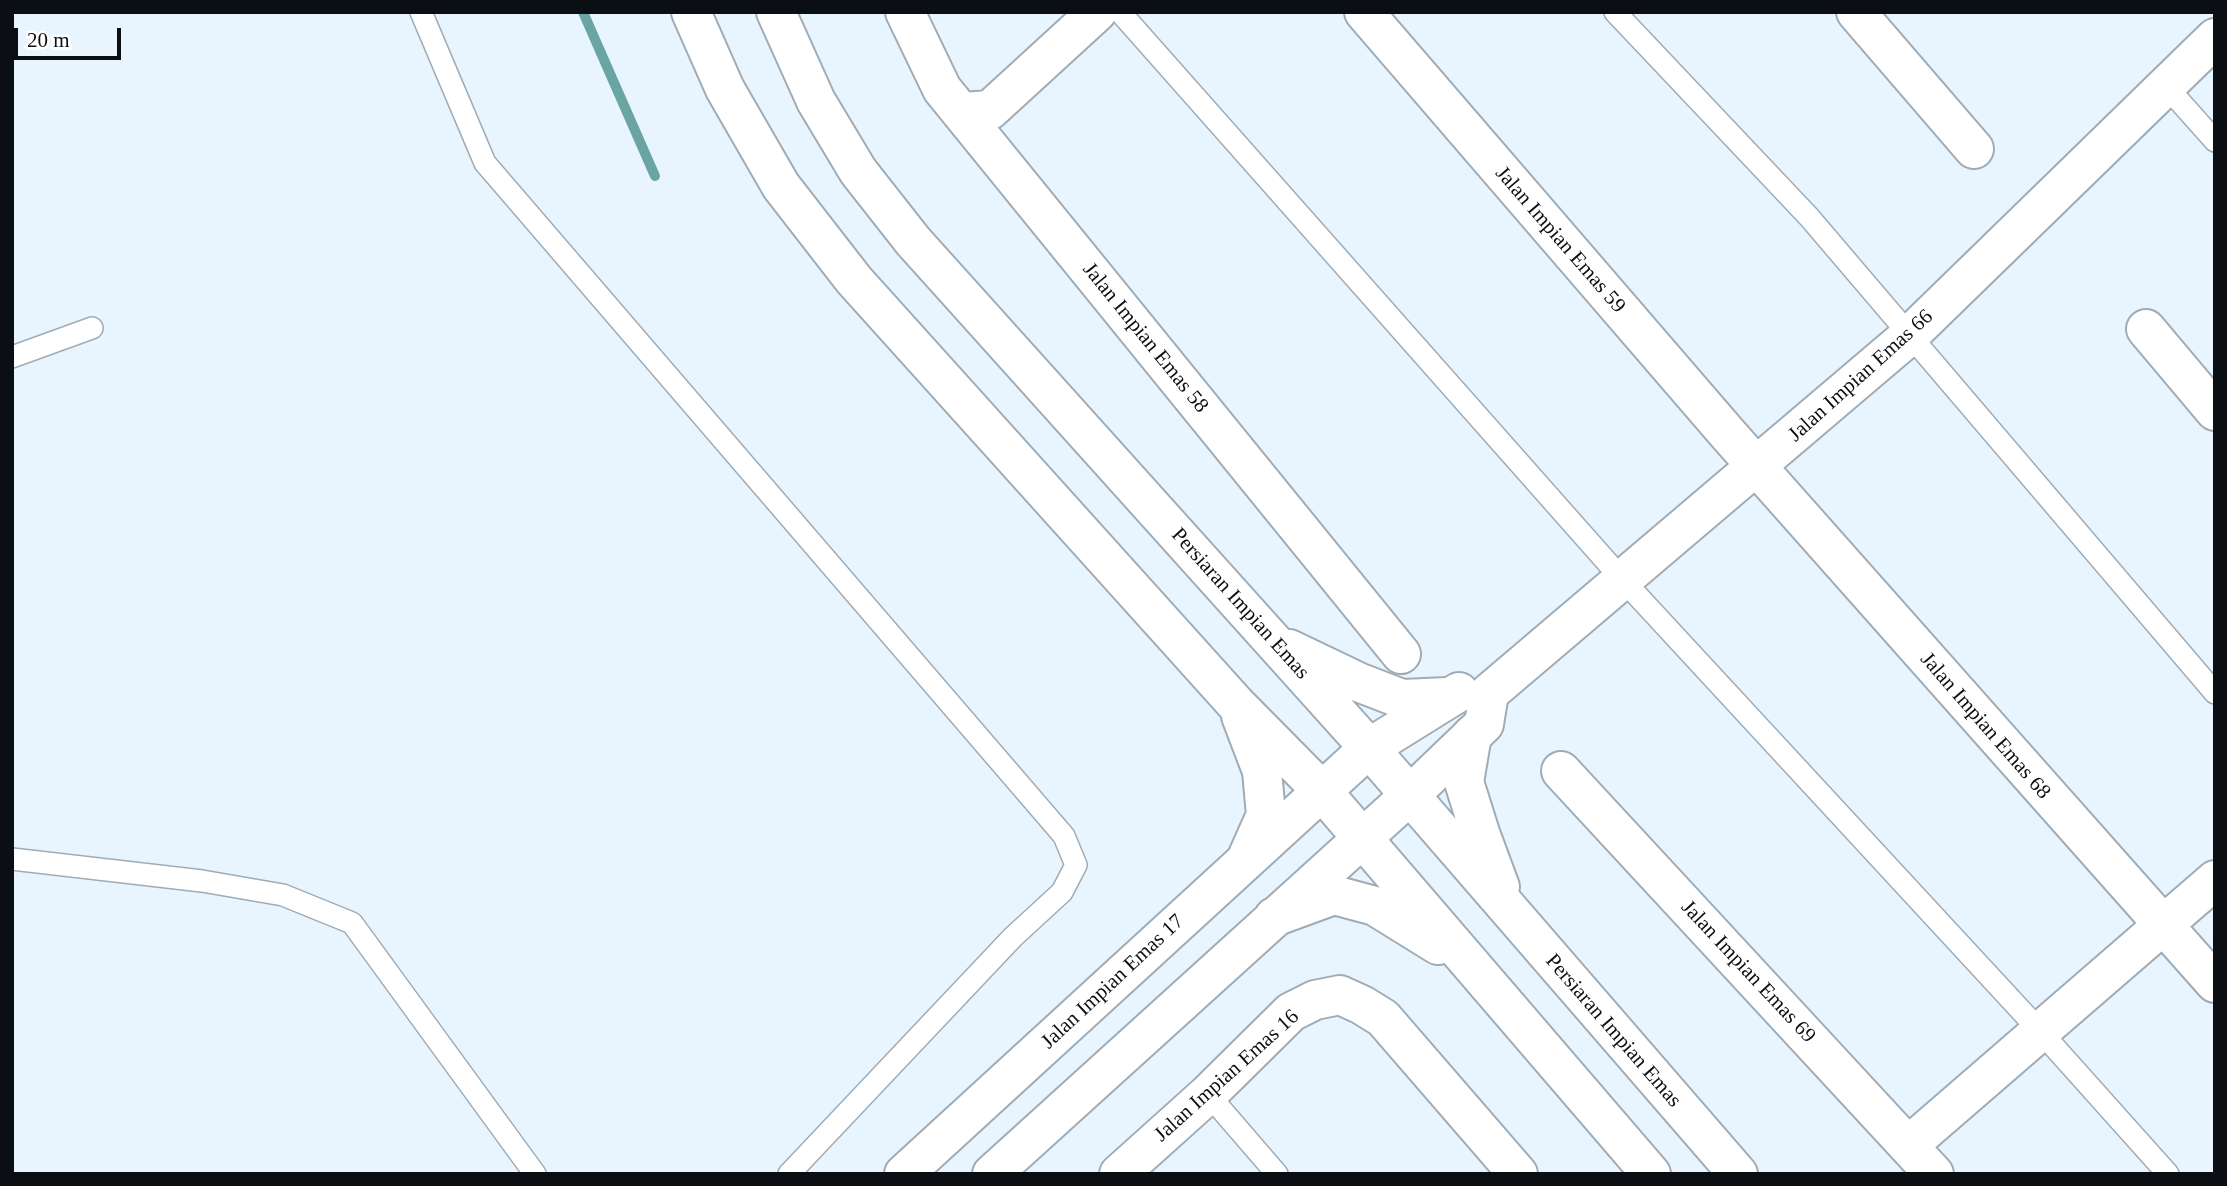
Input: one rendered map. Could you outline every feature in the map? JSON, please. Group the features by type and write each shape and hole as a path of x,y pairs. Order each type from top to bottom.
{"street":[{"path":"691,12 725,89 780,186 846,270 1236,704 1321,790 1651,1174"},
{"name":"Persiaran Impian Emas","path":"776,12 823,113 858,171 913,241 1369,748 1738,1174"},
{"name":"Jalan Impian Emas 58","path":"905,12 942,89 1401,654"},
{"path":"963,112 990,110 1097,12"},
{"name":"Jalan Impian Emas 59","path":"1364,12 1758,466"},
{"path":"1856,12 1973,149"},
{"name":"Jalan Impian Emas 66","path":"1489,693 1909,336 2215,38"},
{"path":"2146,329 2215,411"},
{"name":"Jalan Impian Emas 68","path":"1758,466 2215,984"},
{"path":"1273,641 1358,682 1402,698 1448,697"},
{"path":"992,1174 1409,796 1484,724 1489,693 1460,691 1369,748"},
{"path":"1236,704 1262,771 1266,815 1246,860"},
{"path":"1472,734 1464,782 1511,914"},
{"name":"Jalan Impian Emas 17","path":"904,1174 1369,748"},
{"name":"Jalan Impian Emas 69","path":"1561,771 1934,1174"},
{"path":"1909,1145 2215,880"},
{"path":"1274,917 1334,895 1375,906 1469,965"},
{"name":"Jalan Impian Emas 16","path":"1119,1174 1208,1094 1291,1012 1315,1000 1340,995 1382,1018 1518,1174"}],"lane":[{"path":"421,12 485,163 1064,836 1076,865 1062,892 1013,937 789,1174"},
{"path":"1120,12 1622,579 2040,1031 2168,1174"},
{"path":"1615,12 1809,218 2215,693"},
{"path":"2166,86 2215,141"},
{"path":"12,357 92,328"},
{"path":"12,859 202,881 283,895 352,923 535,1174"},
{"path":"1208,1094 1277,1174"}],"waterway":[{"path":"583,12 655,176"}]}
